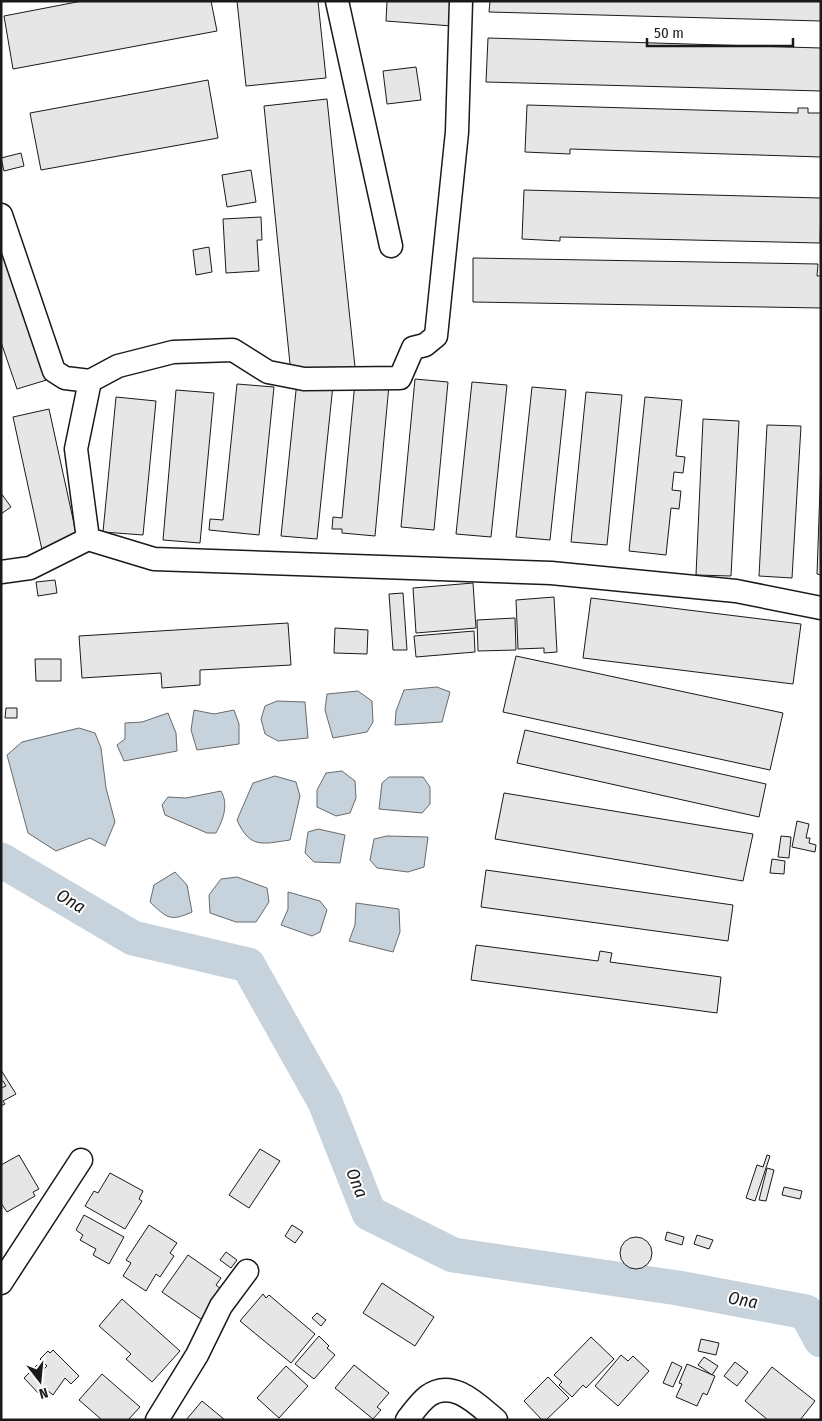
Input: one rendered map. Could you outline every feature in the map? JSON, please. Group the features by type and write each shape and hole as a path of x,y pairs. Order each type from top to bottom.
{"street":[{"path":"338,1 391,246"},
{"path":"1,215 36,311 54,371 66,378 90,381 118,366 173,352 233,350 268,372 304,379 400,378 413,348 425,344 436,336 457,132 461,1"},
{"path":"88,540 76,449 90,381"},
{"path":"1,572 30,568 88,540 154,559 551,573 736,591 821,608"},
{"path":"1,1284 81,1160"},
{"path":"157,1420 197,1355 221,1306 247,1271"},
{"path":"407,1420 427,1396 446,1390 467,1396 496,1420"}],"shaded area":[{"path":"437,687 450,692 442,722 395,725 396,711 404,690"},
{"path":"358,691 372,701 373,722 367,732 333,738 325,710 327,694"},
{"path":"277,701 305,702 308,738 278,741 265,734 261,719 265,706"},
{"path":"194,710 214,714 234,710 239,724 239,744 197,750 191,730"},
{"path":"168,713 176,733 177,751 124,761 117,745 125,739 125,723 142,722"},
{"path":"79,728 95,733 101,748 106,788 115,822 105,846 90,838 56,851 28,833 7,755 22,742"},
{"path":"342,771 355,781 356,798 350,813 336,816 317,807 317,790 326,773"},
{"path":"275,776 296,782 300,796 290,840 272,843 258,842 247,836 237,820 253,783"},
{"path":"389,777 423,777 430,787 430,804 422,813 379,809 382,783"},
{"path":"221,791 225,807 223,818 216,833 207,833 165,815 162,805 168,797 186,798"},
{"path":"318,829 345,835 340,863 314,862 305,853 308,832"},
{"path":"387,836 428,837 424,867 408,872 377,868 370,860 374,839"},
{"path":"175,872 187,885 192,912 179,917 169,917 150,902 154,885"},
{"path":"237,877 267,888 269,902 256,922 236,922 210,913 209,895 221,879"},
{"path":"288,892 320,901 327,910 320,932 312,936 281,925 288,909"},
{"path":"356,903 399,909 400,932 393,952 349,941 355,925"}],"building":[{"path":"82,1 211,1 217,31 13,69 4,16"},
{"path":"237,1 318,1 326,78 246,86"},
{"path":"387,1 454,1 452,26 386,21"},
{"path":"490,1 821,1 821,21 489,12"},
{"path":"488,38 821,48 821,91 486,82"},
{"path":"416,67 421,100 387,104 383,71"},
{"path":"208,80 218,138 41,170 30,113"},
{"path":"327,99 355,367 291,374 264,106"},
{"path":"527,105 798,113 798,108 808,108 808,113 821,113 821,157 570,149 570,154 525,152"},
{"path":"21,153 24,166 4,171 1,158"},
{"path":"251,170 256,202 227,207 222,175"},
{"path":"524,190 821,198 820,243 560,237 560,241 522,239"},
{"path":"261,217 262,240 257,240 259,271 226,273 223,219"},
{"path":"1,228 53,378 17,389 1,342"},
{"path":"209,247 212,272 196,275 193,250"},
{"path":"473,258 818,264 817,276 821,276 821,308 473,302"},
{"path":"415,379 448,382 434,530 401,527"},
{"path":"297,381 333,385 317,539 281,536"},
{"path":"355,382 389,385 375,536 342,533 342,529 332,529 333,517 342,518"},
{"path":"472,382 507,385 491,537 456,534"},
{"path":"237,384 274,387 259,535 209,530 210,519 223,520"},
{"path":"532,387 566,390 550,540 516,537"},
{"path":"176,390 214,393 200,543 163,540"},
{"path":"586,392 622,395 607,545 571,542"},
{"path":"116,397 156,401 143,535 103,532"},
{"path":"645,397 682,400 676,456 685,457 683,473 674,472 672,490 681,491 679,509 671,508 666,555 629,551"},
{"path":"49,409 78,542 42,550 13,417"},
{"path":"703,419 739,421 731,576 696,575"},
{"path":"767,425 801,426 792,578 759,576"},
{"path":"821,461 821,575 817,574"},
{"path":"1,493 11,507 1,514"},
{"path":"55,580 57,593 38,596 36,582"},
{"path":"473,583 476,628 416,633 413,588"},
{"path":"403,593 407,650 393,650 389,594"},
{"path":"554,597 557,652 544,653 544,648 518,649 516,600"},
{"path":"591,598 801,624 793,684 583,658"},
{"path":"515,618 516,650 478,651 477,620"},
{"path":"288,623 291,665 200,670 200,685 162,688 161,673 82,678 79,636"},
{"path":"335,628 368,630 367,654 334,653"},
{"path":"474,631 475,652 416,657 414,636"},
{"path":"516,656 783,713 770,770 503,712"},
{"path":"35,659 61,659 61,681 36,681"},
{"path":"6,708 17,708 17,718 5,718"},
{"path":"525,730 766,784 759,817 517,763"},
{"path":"504,793 753,834 743,881 495,839"},
{"path":"797,821 809,824 806,838 810,838 809,843 816,845 815,852 792,847"},
{"path":"781,836 791,837 789,858 778,857"},
{"path":"772,859 785,861 784,874 770,873"},
{"path":"486,870 733,905 728,941 481,907"},
{"path":"476,945 598,961 600,951 612,953 610,962 721,977 717,1013 471,980"},
{"path":"1,1070 16,1094 3,1101 5,1104 1,1106 1,1088 6,1086 3,1081 1,1082"},
{"path":"260,1149 280,1161 249,1208 229,1195"},
{"path":"19,1155 39,1189 33,1192 35,1196 7,1212 1,1203 1,1165"},
{"path":"767,1155 770,1156 755,1201 746,1198 757,1165 763,1167"},
{"path":"767,1168 774,1170 766,1201 759,1200"},
{"path":"110,1173 143,1191 139,1199 142,1201 125,1229 85,1206 94,1191 98,1193"},
{"path":"784,1187 802,1191 800,1199 782,1195"},
{"path":"84,1215 124,1237 109,1264 93,1255 96,1249 80,1240 83,1235 76,1230"},
{"path":"149,1225 177,1243 170,1253 174,1256 160,1277 156,1274 146,1291 123,1276 131,1263 126,1260"},
{"path":"292,1225 303,1232 295,1243 285,1236"},
{"path":"667,1232 684,1237 682,1245 665,1240"},
{"path":"697,1235 713,1240 709,1249 694,1244"},
{"path":"636,1237 642,1238 647,1242 651,1247 651,1259 647,1264 642,1268 636,1269 630,1268 625,1264 621,1259 620,1253 621,1247 625,1242 630,1238"},
{"path":"226,1252 237,1260 231,1268 220,1260"},
{"path":"188,1255 221,1278 216,1285 221,1289 201,1319 162,1292"},
{"path":"382,1283 434,1317 415,1346 363,1313"},
{"path":"263,1294 266,1298 269,1295 315,1334 291,1363 240,1321"},
{"path":"122,1299 180,1351 152,1382 126,1359 131,1354 99,1326"},
{"path":"317,1313 326,1320 321,1326 312,1318"},
{"path":"319,1336 329,1346 327,1348 335,1355 314,1379 295,1364"},
{"path":"591,1337 614,1359 586,1388 583,1385 572,1397 559,1385 562,1382 554,1375"},
{"path":"701,1339 719,1343 716,1355 698,1351"},
{"path":"53,1350 79,1376 71,1384 65,1378 53,1395 47,1390 41,1396 24,1378 37,1365 43,1370 47,1366 40,1359 48,1351 50,1353"},
{"path":"621,1355 628,1361 633,1356 649,1371 618,1406 595,1386"},
{"path":"704,1357 718,1366 712,1375 698,1365"},
{"path":"672,1362 682,1367 673,1387 663,1383"},
{"path":"735,1362 748,1372 737,1386 724,1376"},
{"path":"687,1364 715,1376 707,1395 703,1393 697,1406 676,1397 682,1384 679,1383"},
{"path":"354,1365 389,1393 377,1407 381,1410 373,1419 335,1388"},
{"path":"286,1366 308,1386 279,1418 257,1398"},
{"path":"772,1367 815,1401 800,1420 768,1420 745,1401"},
{"path":"102,1374 140,1407 128,1420 102,1420 79,1400"},
{"path":"548,1377 569,1398 546,1420 542,1420 524,1401"},
{"path":"202,1401 225,1420 186,1420"}],"waterway":[{"name":"Ona","path":"1,860 133,938 248,965 325,1102 369,1213 453,1255 678,1288 806,1312 821,1340"}]}
